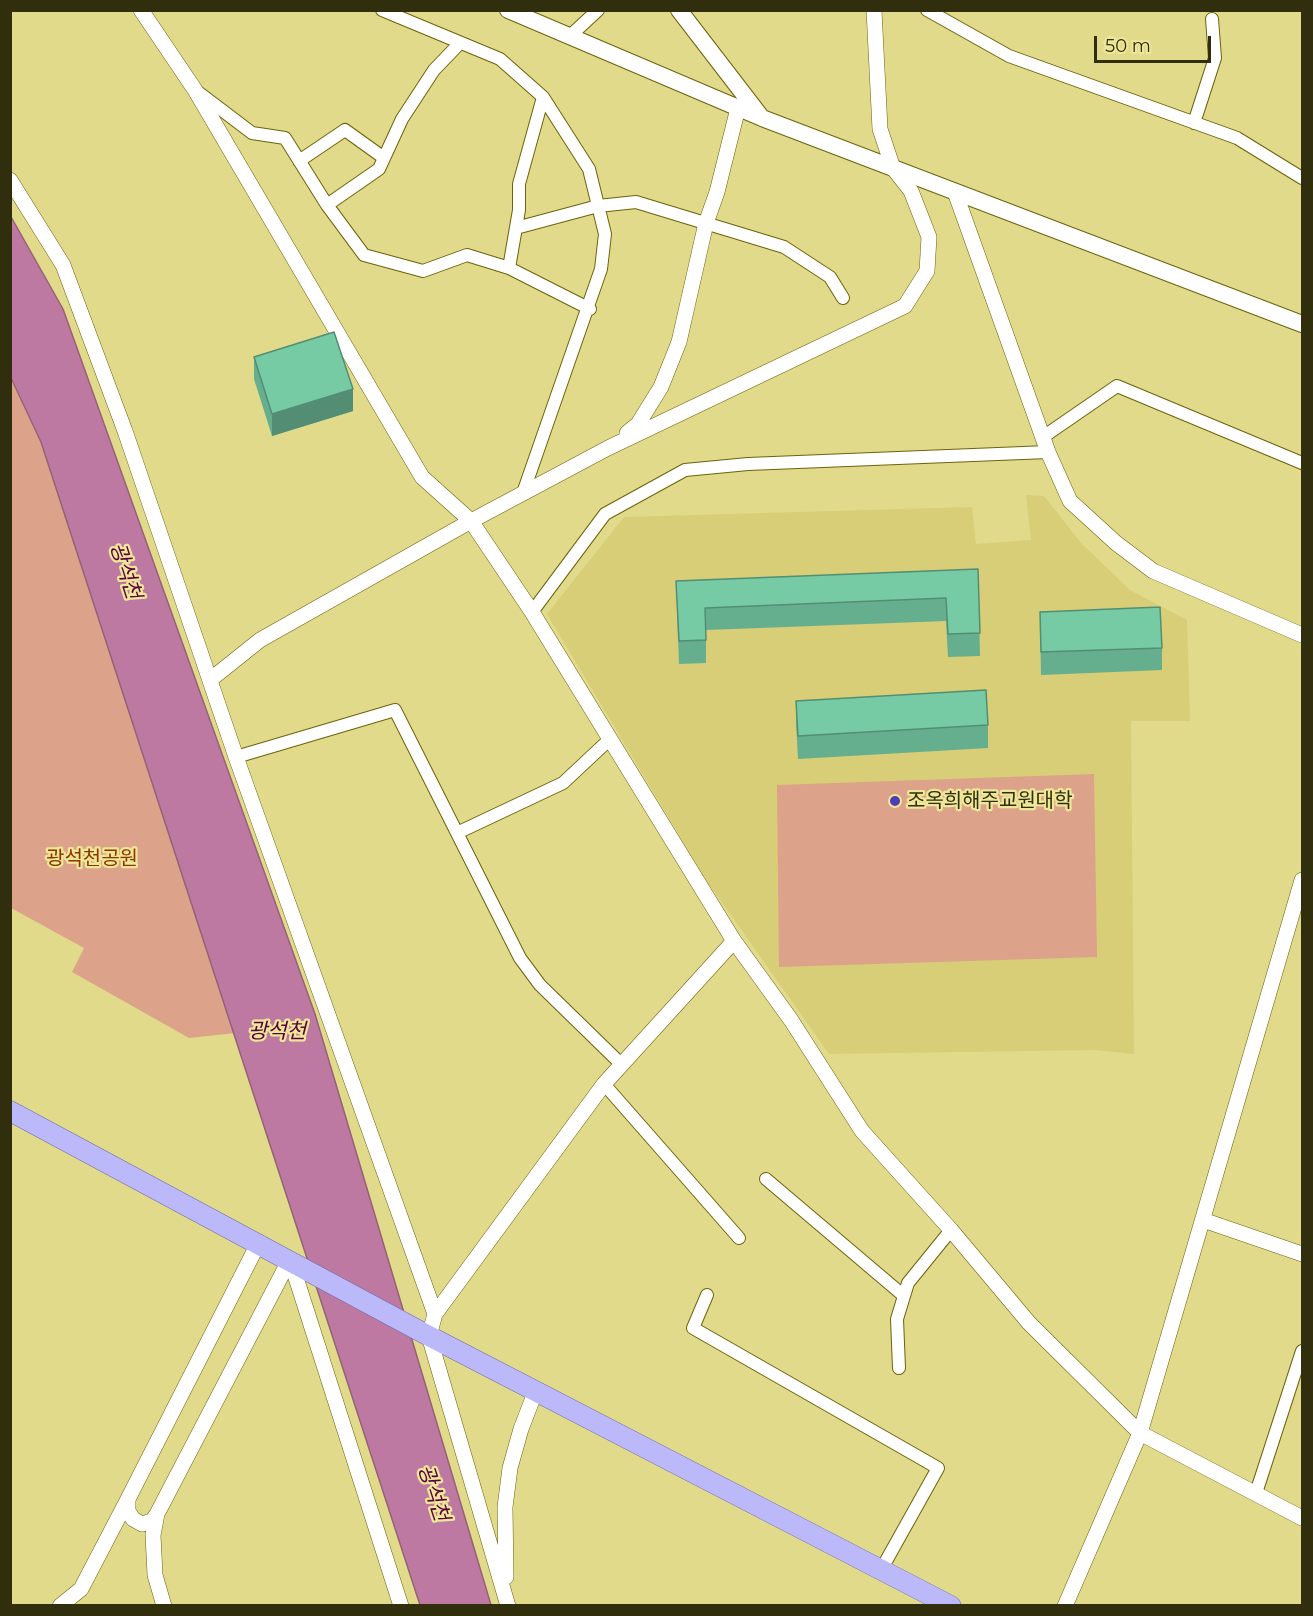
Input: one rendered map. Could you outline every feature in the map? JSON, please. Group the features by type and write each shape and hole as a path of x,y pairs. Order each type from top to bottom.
{"main road":[{"path":"508,10 762,118 1302,324"},
{"path":"679,10 762,118"},
{"path":"10,1111 259,1242 422,1332 951,1605"}],"street":[{"path":"382,10 500,59 543,97 589,169 605,234 601,269 590,309 523,493"},
{"path":"570,36 598,10"},
{"path":"210,680 260,640 523,493 608,448 905,306 927,271 929,237 911,191 893,168 880,129 874,10"},
{"path":"927,10 1009,56 1237,138 1302,178"},
{"path":"141,11 195,90 422,477 471,521 532,612 734,941 791,1020 862,1131 951,1230 1029,1323 1140,1432 1302,1518"},
{"path":"1194,123 1215,58 1212,19"},
{"path":"327,205 379,169 402,119 434,70 460,43"},
{"path":"195,90 252,133 285,138 327,205 364,255 423,271 467,255 509,268 590,309"},
{"path":"509,268 516,228 519,184 543,97"},
{"path":"608,448 638,424 661,387 679,342 706,223 717,192 738,108"},
{"path":"299,161 345,130 384,158"},
{"path":"10,180 63,265 125,431 236,757 435,1314"},
{"path":"955,192 1048,452 1070,501 1116,543 1153,571 1302,635"},
{"path":"516,228 598,206 636,201 784,247 830,277 843,298"},
{"path":"1043,436 1116,386 1302,463"},
{"path":"532,612 605,514 685,470 760,463 1048,452"},
{"path":"236,757 395,710 520,958 540,985 621,1064"},
{"path":"457,833 563,783 610,740"},
{"path":"1065,1605 1140,1432 1302,880"},
{"path":"507,1601 422,1332 604,1084 734,941"},
{"path":"604,1084 739,1238"},
{"path":"766,1179 904,1296"},
{"path":"1203,1220 1302,1254"},
{"path":"899,1368 897,1319 908,1284 951,1230"},
{"path":"60,1605 81,1590 259,1242"},
{"path":"128,1499 128,1511 133,1519 142,1524 153,1521 290,1259"},
{"path":"290,1259 401,1605"},
{"path":"707,1295 693,1328 938,1467 881,1570"},
{"path":"1256,1493 1302,1351"},
{"path":"507,1601 505,1507 510,1468 520,1429 536,1390"},
{"path":"158,1514 153,1535 155,1575 164,1605"}],"shaded area":[{"name":"조옥희해주교원대학","path":"1026,495 1044,496 1081,543 1130,590 1187,620 1190,721 1131,721 1134,1054 1095,1050 829,1054 706,880 547,614 624,517 972,507 976,544 1031,540"}],"green space":[{"name":"광석천공원","path":"10,378 41,442 235,1033 189,1038 72,972 84,948 11,908"},
{"path":"1094,774 1097,957 779,967 777,785"}],"water":[{"name":"광석천","path":"10,215 63,309 315,1014 491,1605 420,1605 41,442 11,378"}],"building":[{"path":"334,332 353,389 272,414 254,357"},
{"path":"978,569 980,633 948,634 946,598 705,608 706,640 679,641 676,581"},
{"path":"1160,607 1162,648 1041,652 1040,612"},
{"path":"986,690 988,725 798,736 796,701"}],"place":[{"name":"조옥희해주교원대학","path":"895,801"}]}
